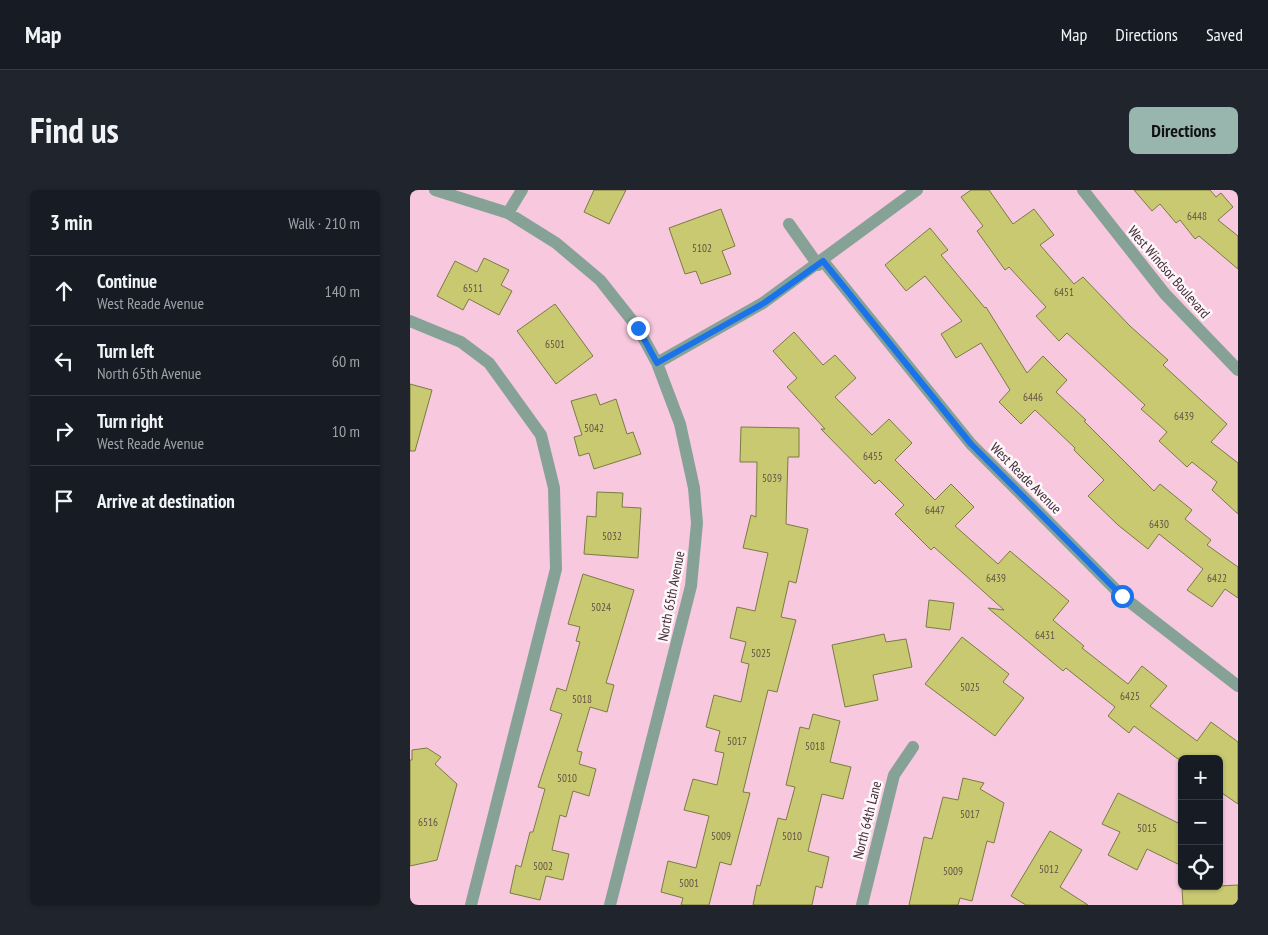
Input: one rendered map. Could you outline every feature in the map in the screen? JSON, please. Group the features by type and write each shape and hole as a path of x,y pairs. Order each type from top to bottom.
{"street":[{"path":"435,190 508,213 556,243 600,280 638,328 657,363 764,303 821,263 917,190"},
{"path":"508,213 522,190"},
{"name":"West Windsor Boulevard","path":"1083,190 1165,294 1238,370"},
{"name":"West Reade Avenue","path":"789,224 971,444 1122,596 1238,686"},
{"path":"410,321 461,342 489,363 541,435 554,488 556,569 471,905"},
{"name":"North 65th Avenue","path":"610,905 681,630 691,586 695,552 697,523 694,488 680,424 657,363"},
{"name":"North 64th Lane","path":"862,905 894,775 913,747"}],"building":[{"path":"594,190 626,190 609,224 584,212"},
{"path":"971,190 989,190 1013,224 1034,209 1054,235 1040,245 1074,284 1083,277 1130,326 1168,360 1163,365 1227,424 1211,442 1238,463 1238,514 1212,490 1217,482 1192,462 1187,467 1159,441 1167,432 1141,409 1145,405 1067,333 1059,341 1036,316 1046,307 1009,267 1005,270 977,231 983,226 961,197"},
{"path":"1134,190 1210,190 1216,197 1221,193 1233,207 1218,220 1238,236 1238,269 1199,236 1195,239 1180,220 1176,223 1160,204 1152,211"},
{"path":"721,209 735,246 722,251 731,274 701,284 696,271 685,274 669,228"},
{"path":"930,228 948,250 941,255 986,307 1027,373 1043,356 1067,380 1056,392 1086,420 1084,421 1154,491 1160,484 1192,510 1185,519 1211,540 1207,545 1238,567 1238,598 1225,589 1212,607 1187,590 1203,569 1159,534 1148,549 1118,525 1088,496 1104,480 1074,450 1075,448 1035,410 1021,424 999,402 1010,390 981,343 956,358 941,334 962,321 925,276 906,291 885,265"},
{"path":"484,258 509,270 501,285 512,291 499,315 469,299 463,310 437,296 455,261 477,272"},
{"path":"555,304 593,356 556,384 517,331"},
{"path":"794,332 823,365 835,355 856,378 835,397 872,435 889,419 912,443 895,460 935,500 951,484 974,507 955,526 998,564 1010,551 1069,601 1053,620 1084,646 1082,648 1128,684 1142,666 1167,686 1150,706 1197,741 1211,722 1238,742 1238,804 1223,794 1223,755 1178,755 1178,759 1134,726 1129,733 1108,716 1115,707 1066,668 1063,671 988,608 1004,610 934,547 931,550 895,514 904,505 879,480 875,484 821,429 825,429 787,387 797,378 773,351"},
{"path":"410,384 432,390 415,451 410,451"},
{"path":"596,394 600,405 616,399 627,434 633,432 641,454 594,469 589,453 579,456 574,437 582,435 571,401"},
{"path":"741,427 799,428 799,457 788,457 786,524 808,529 796,583 789,581 781,617 796,620 777,692 768,690 743,792 750,793 731,865 720,862 709,905 681,905 683,898 661,892 668,861 696,868 709,816 684,810 693,779 717,785 724,753 715,751 720,731 706,727 714,695 741,702 749,664 741,662 746,642 730,638 737,607 755,611 768,553 743,548 751,515 756,517 757,462 740,462"},
{"path":"597,492 623,493 622,507 641,508 638,558 584,554 587,516 596,517"},
{"path":"583,574 634,590 606,683 614,685 607,712 590,707 577,751 582,752 579,764 596,769 589,796 573,791 566,817 560,815 552,850 569,854 563,880 546,876 540,900 510,893 516,865 521,867 530,832 533,832 545,789 538,787 562,714 550,710 557,688 566,691 580,642 576,641 580,627 568,624"},
{"path":"929,600 954,603 950,630 926,627"},
{"path":"884,634 886,642 906,639 912,667 873,675 878,700 845,707 832,645"},
{"path":"962,637 1009,674 1003,682 1024,698 995,736 925,684"},
{"path":"813,714 840,721 830,762 851,767 843,799 822,794 808,851 829,857 822,888 816,886 812,905 753,905 757,885 760,886 778,818 786,820 795,787 786,785 800,727 809,729"},
{"path":"427,748 441,757 435,764 457,784 437,860 410,866 410,760 412,760 412,750"},
{"path":"963,778 984,783 980,789 1004,803 994,843 987,841 972,901 960,898 958,905 909,905 924,837 932,839 943,797 958,800"},
{"path":"1118,793 1178,823 1178,864 1147,849 1137,870 1108,855 1120,832 1102,824"},
{"path":"1050,831 1082,850 1060,887 1088,905 1026,905 1011,896"},
{"path":"1238,885 1238,905 1183,905 1182,890 1223,890 1223,886"}],"route":[{"path":"638,328 657,363 764,303 823,261 971,444 1122,596"}]}
